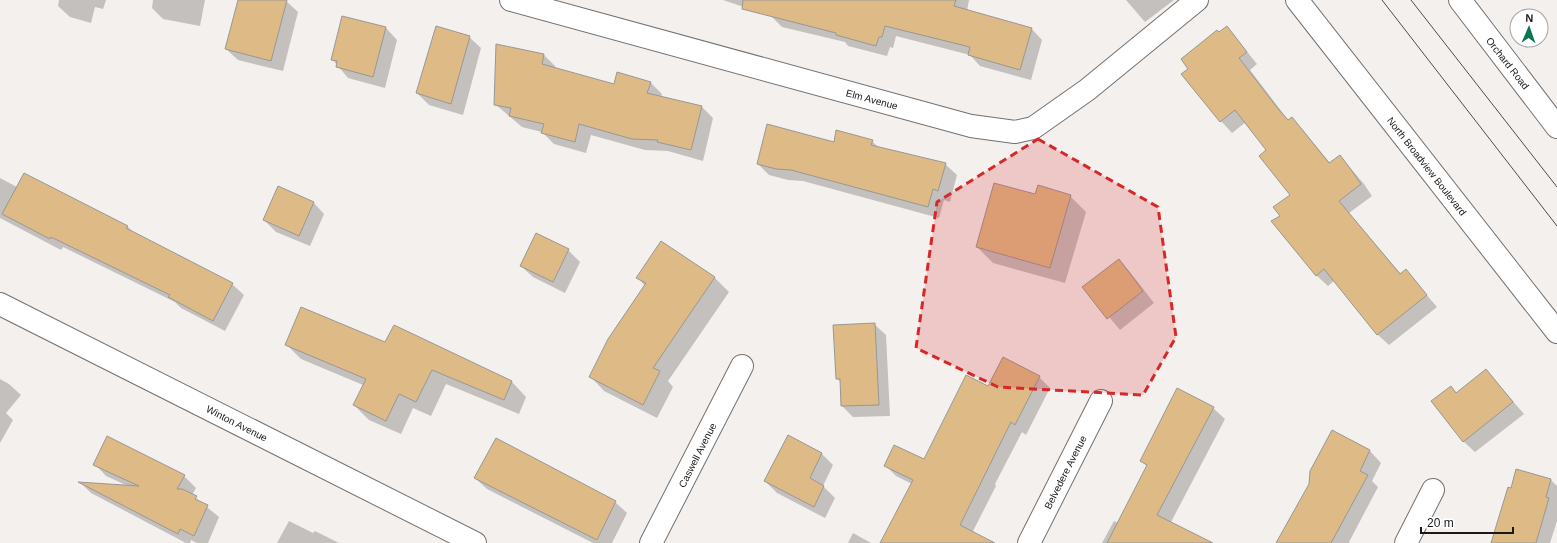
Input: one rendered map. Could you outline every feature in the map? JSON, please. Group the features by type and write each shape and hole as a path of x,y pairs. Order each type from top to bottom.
{"street":[{"name":"Elm Avenue","path":"511,0 971,126 1015,132 1033,128 1048,119 1087,90 1197,0"},
{"name":"North Broadview Boulevard","path":"1297,0 1557,332"},
{"name":"Orchard Road","path":"1460,0 1557,127"},
{"name":"Winton Avenue","path":"0,304 475,543"},
{"name":"Caswell Avenue","path":"651,543 742,366"},
{"name":"Belvedere Avenue","path":"1029,543 1101,401"},
{"path":"1406,543 1433,490"}],"highlighted area":[{"path":"1038,139 1158,207 1176,337 1143,395 998,387 916,348 937,202"}],"building":[{"path":"238,0 287,0 271,61 225,49"},
{"path":"743,0 956,0 954,6 1032,28 1020,70 968,55 970,47 885,26 882,37 879,37 876,46 836,35 836,33 742,9"},
{"path":"342,16 386,27 373,77 336,67 337,61 331,60"},
{"path":"436,26 470,36 451,104 416,93"},
{"path":"1227,26 1247,52 1239,58 1279,110 1288,120 1292,117 1329,163 1340,155 1361,184 1339,201 1400,274 1406,269 1427,295 1377,335 1324,269 1316,276 1271,221 1280,216 1273,207 1290,195 1259,156 1266,150 1235,110 1220,122 1181,74 1188,69 1181,59 1217,30 1219,32"},
{"path":"496,44 544,54 542,64 614,84 617,72 651,82 647,93 702,106 691,150 657,142 658,140 632,139 579,124 575,142 541,133 544,124 509,116 511,108 494,105"},
{"path":"767,124 834,142 836,130 873,140 871,145 946,163 938,191 933,189 928,207 791,170 776,169 757,164"},
{"path":"24,173 128,226 126,228 233,283 213,321 168,297 170,295 51,237 50,239 2,214"},
{"path":"994,183 1035,194 1038,185 1071,195 1050,268 976,247"},
{"path":"278,186 314,202 299,236 263,220"},
{"path":"536,233 569,249 553,282 520,266"},
{"path":"661,241 715,277 653,368 660,371 643,405 589,377 608,339 646,283 636,278"},
{"path":"1119,259 1143,291 1107,319 1082,287"},
{"path":"301,307 385,342 394,325 512,381 504,400 432,370 416,402 399,394 386,421 353,405 366,379 285,345"},
{"path":"875,323 879,405 841,406 840,379 836,379 833,325"},
{"path":"1003,357 1040,376 1015,425 1011,422 960,525 995,543 880,543 913,480 884,466 894,445 924,459 966,375 988,386"},
{"path":"1486,369 1513,402 1463,442 1431,401 1451,386 1456,393"},
{"path":"1177,388 1214,407 1157,515 1213,543 1107,543 1147,465 1140,461"},
{"path":"1332,430 1370,450 1360,471 1368,475 1331,543 1276,543 1309,484 1310,471"},
{"path":"788,435 822,453 810,478 824,486 814,507 764,481"},
{"path":"107,436 185,475 177,489 182,489 197,496 195,499 208,505 194,536 180,529 178,534 78,482 139,486 93,465"},
{"path":"496,438 616,501 597,540 474,478"},
{"path":"1516,469 1551,479 1546,497 1549,498 1536,543 1491,543 1508,487 1511,488"}],"tram line":[{"path":"1382,0 1557,226"},
{"path":"1411,0 1557,187"}]}
